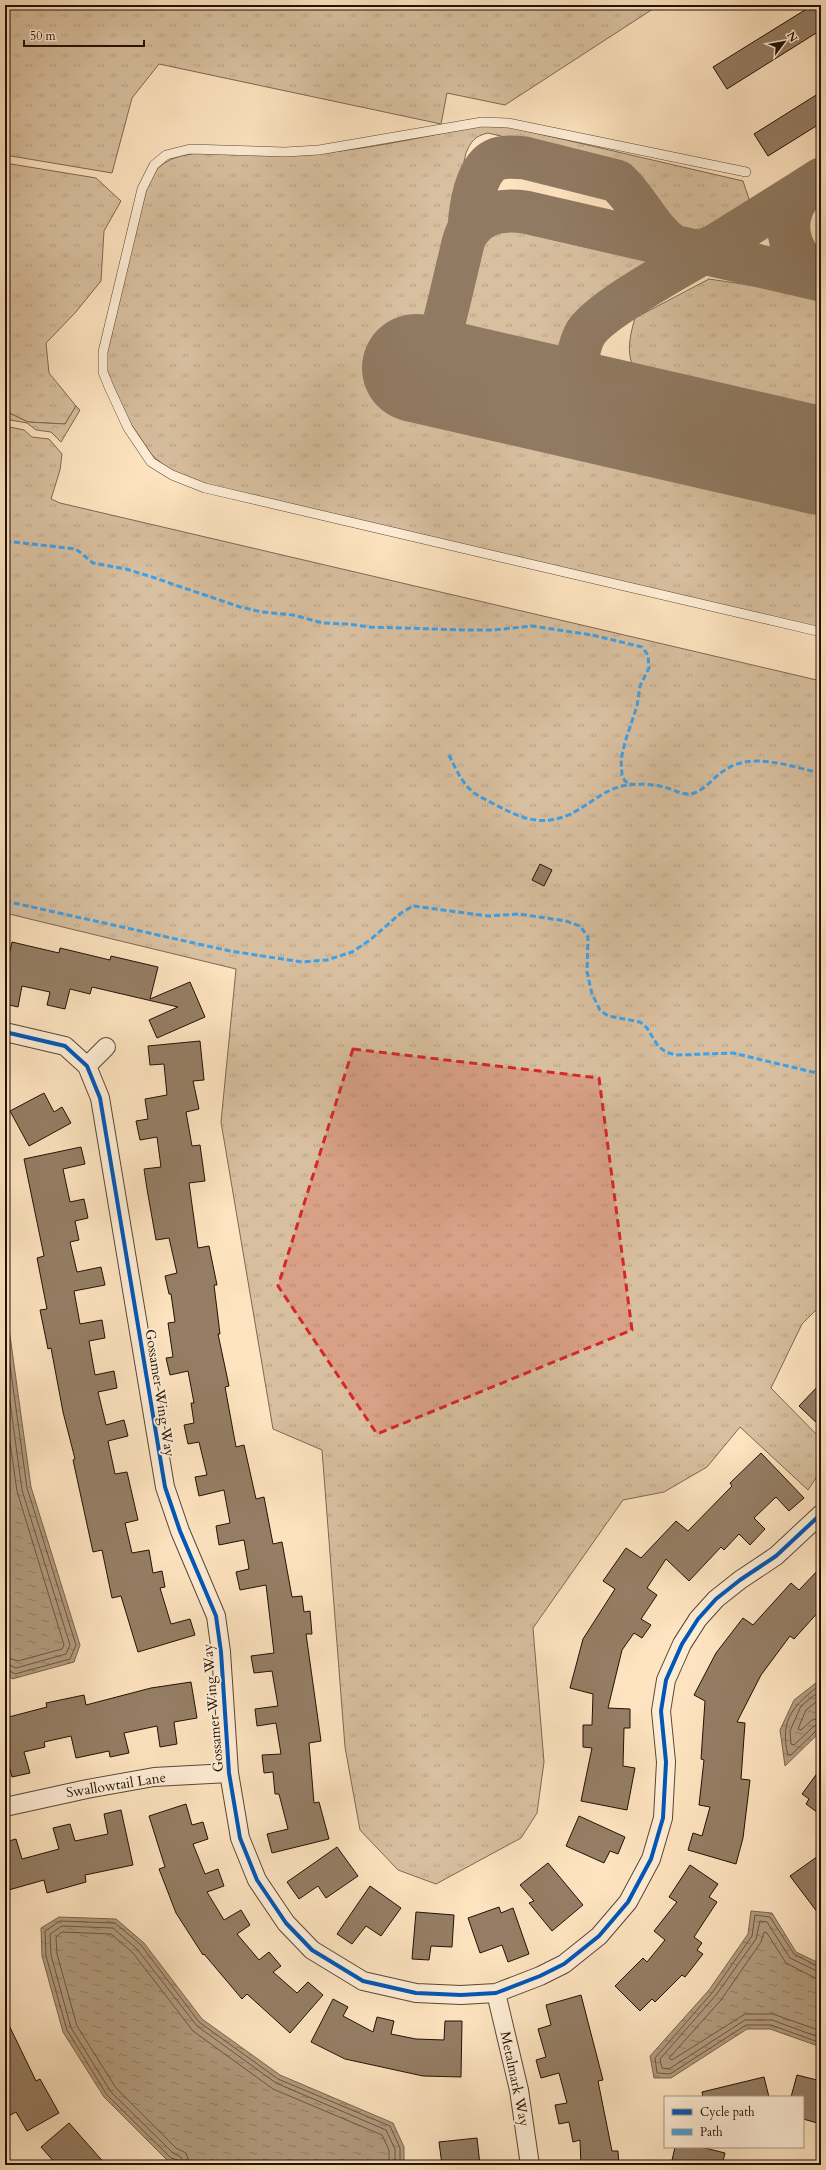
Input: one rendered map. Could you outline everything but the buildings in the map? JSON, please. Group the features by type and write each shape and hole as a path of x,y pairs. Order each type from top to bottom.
{"street":[{"name":"Gossamer Wing Way","path":"5,1032 65,1046 87,1066 100,1098 165,1487 180,1531 216,1616 221,1652 229,1773 240,1838 257,1880 286,1923 312,1950 363,1981 416,1993 461,1995 496,1993 540,1976 564,1964 599,1936 628,1902 651,1859 663,1818 666,1762 661,1711 666,1680 682,1644 698,1619 716,1600 740,1580 776,1556 821,1514"},
{"path":"87,1066 106,1047"},
{"name":"Swallowtail Lane","path":"5,1807 87,1789 154,1777 229,1773"},
{"name":"Metalmark Way","path":"496,1993 519,2090 530,2165"}],"lane":[{"path":"746,172 508,123 482,122 319,150 285,152 190,149 166,155 154,165 142,189 103,352 103,372 128,428 151,462 172,475 205,488 821,632"}],"highlighted area":[{"path":"353,1049 599,1078 632,1330 377,1434 278,1286"}],"green space":[{"path":"5,5 659,5 505,105 447,93 441,124 159,64 132,98 112,173 5,155"},
{"path":"479,126 510,127 743,181 750,202 711,225 700,229 688,230 677,226 666,217 641,179 631,167 488,133 477,137 472,142 466,153 423,339 415,337 403,390 821,487 821,628 212,486 173,473 152,455 131,424 108,375 106,351 147,186 156,170 169,160 194,153 222,152 277,155 314,154 385,144"},
{"path":"5,163 96,178 121,201 104,231 101,281 75,313 46,343 49,373 76,406 65,424 28,422 5,411"},
{"path":"508,228 535,230 654,259 654,263 602,294 578,314 569,326 564,338 562,346 563,372 469,348 463,340 460,324 481,249 491,237"},
{"path":"709,279 821,296 821,432 666,397 644,381 637,373 632,364 630,355 631,332 635,318"},
{"path":"76,406 80,410 61,442 51,432 36,430 27,423 5,419 5,411 28,422 65,424"},
{"path":"5,426 24,430 32,437 49,439 62,454 60,470 51,499 60,503 821,681 821,1305 802,1324 771,1388 821,1439 821,1470 808,1490 740,1427 707,1467 664,1492 623,1500 533,1628 544,1762 537,1813 521,1838 436,1884 398,1870 360,1830 345,1747 322,1450 273,1429 221,1122 236,969 5,913"}],"water":[{"path":"5,1300 31,1487 80,1645 74,1662 12,1679 5,1670"},
{"path":"821,1679 821,1731 785,1766 780,1730 794,1700"},
{"path":"751,1911 772,1913 796,1952 821,1964 821,2047 770,2029 747,2029 671,2078 654,2078 650,2056 709,1990 748,1934"},
{"path":"59,1917 116,1919 144,1943 202,2019 280,2075 393,2123 404,2147 404,2165 184,2165 169,2162 104,2097 63,2032 42,1956 41,1928"}],"taxiway":[{"path":"469,229 472,201 483,171 497,159 518,157 617,181 632,197 650,223 664,239 673,246"},
{"path":"604,411 590,394 581,376 579,367 578,358 580,347 584,336 591,326 603,315 619,304 821,179"},
{"path":"813,184 797,199 791,210 789,233 792,244 803,263 821,278"},
{"path":"458,377 444,364 440,355 439,344 465,236 475,223 488,215 495,213 510,211 525,212 821,280"}],"runway":[{"path":"416,368 821,461"}],"marked path":[{"path":"5,541 76,549 93,563 126,569 240,607 262,612 293,615 323,623 370,627 466,630 493,630 532,626 592,635 642,647 648,655 649,668 640,686 637,706 625,742 621,760 622,775 625,781 633,785"},
{"path":"449,755 462,779 469,789 475,794 519,816 536,820 556,819 566,816 614,788 627,785 654,785 684,794 695,793 733,765 745,762 771,762 821,773"},
{"path":"5,901 230,951 302,962 327,960 352,952 370,940 401,913 413,906 488,916 519,914 566,921 580,926 588,937 587,972 592,994 600,1010 608,1016 640,1022 647,1028 658,1046 666,1052 676,1055 733,1053 821,1074"}],"cycle path":[{"path":"5,1032 65,1046 87,1066 100,1098 165,1487 180,1531 216,1616 221,1652 229,1773 240,1838 257,1880 286,1923 312,1950 363,1981 416,1993 461,1995 496,1993 540,1976 564,1964 599,1936 628,1902 651,1859 663,1818 666,1762 661,1711 666,1680 682,1644 698,1619 716,1599 740,1580 776,1556 821,1514"}]}
